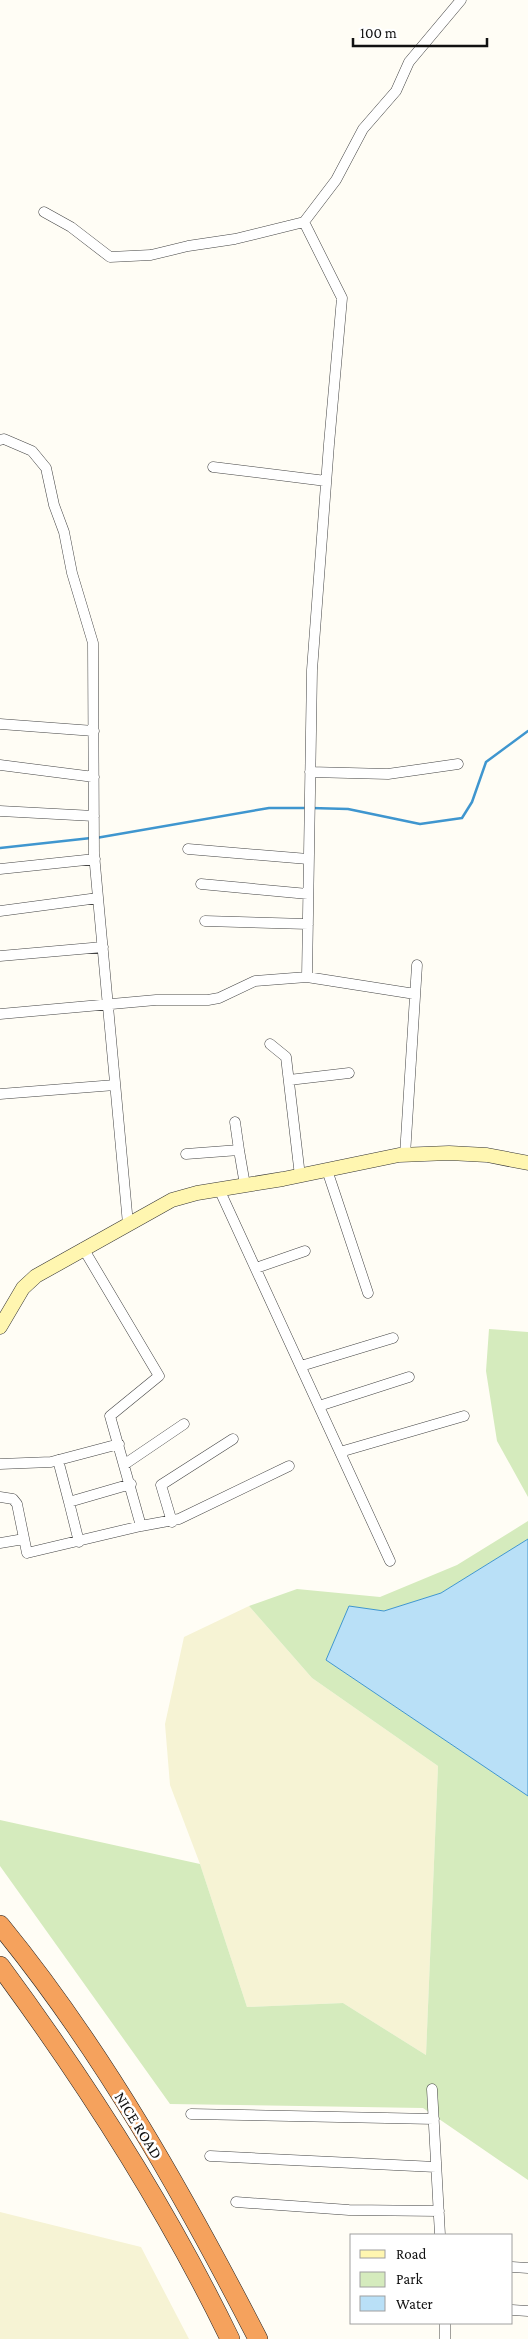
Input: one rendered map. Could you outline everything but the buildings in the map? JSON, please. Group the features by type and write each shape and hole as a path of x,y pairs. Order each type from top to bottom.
{"highway":[{"name":"NICE ROAD","path":"0,1925 49,1989 138,2122 206,2240 258,2339"},
{"name":"NICE ROAD","path":"0,1966 58,2045 132,2160 174,2231 230,2339"}],"street":[{"path":"44,212 71,227 110,258 151,255 188,246 235,239 304,222 336,180 363,128 396,91 409,62 461,0"},
{"path":"304,222 342,298 312,670 307,977"},
{"path":"0,440 4,439 32,451 46,468 54,505 64,532 72,573 93,643 94,844 128,1224"},
{"path":"212,467 326,481"},
{"path":"0,724 94,731"},
{"path":"310,772 388,774 458,764"},
{"path":"0,765 94,777"},
{"path":"0,810 94,816"},
{"path":"188,849 308,859"},
{"path":"0,869 95,860"},
{"path":"201,884 308,894"},
{"path":"0,911 98,898"},
{"path":"204,921 308,924"},
{"path":"0,956 103,947"},
{"path":"405,1154 417,965"},
{"path":"0,1014 156,1000 208,1000 219,998 255,981 307,977 415,994"},
{"path":"270,1044 286,1058 300,1176"},
{"path":"289,1080 349,1073"},
{"path":"0,1094 115,1085"},
{"path":"234,1122 245,1185"},
{"path":"186,1154 239,1150"},
{"path":"0,1327 22,1288 36,1276 83,1248 172,1200 219,1189 300,1176 405,1154 487,1155 528,1163"},
{"path":"327,1170 368,1293"},
{"path":"219,1189 390,1560"},
{"path":"83,1248 159,1376 110,1416 131,1484 141,1526"},
{"path":"256,1268 306,1250"},
{"path":"301,1366 393,1338"},
{"path":"319,1406 409,1377"},
{"path":"340,1452 464,1416"},
{"path":"125,1464 184,1424"},
{"path":"172,1522 161,1485 233,1439"},
{"path":"0,1464 28,1464 58,1460 118,1444"},
{"path":"58,1460 79,1542"},
{"path":"0,1497 13,1499 17,1504 27,1553 141,1526 172,1522 290,1466"},
{"path":"69,1502 131,1484"},
{"path":"0,1543 24,1539"},
{"path":"432,2089 440,2234"},
{"path":"192,2114 434,2119"},
{"path":"210,2156 436,2167"},
{"path":"236,2202 349,2210 439,2212"},
{"path":"513,2267 528,2268"},
{"path":"513,2310 528,2311"},
{"path":"445,2324 445,2339"}],"shaded area":[{"path":"249,1606 312,1678 438,1766 426,2055 343,2003 247,2007 200,1864 170,1785 165,1724 184,1637"},
{"path":"0,2212 141,2247 189,2339 0,2339"}],"green space":[{"path":"489,1329 528,1332 528,1497 497,1441 486,1371"},
{"path":"528,1521 528,1539 441,1593 384,1611 349,1607 326,1660 528,1796 528,2180 423,2108 170,2104 0,1866 0,1820 200,1864 247,2007 343,2003 426,2055 438,1766 312,1678 249,1606 297,1589 380,1597 457,1565"}],"water":[{"path":"528,1539 528,1796 326,1660 349,1606 384,1611 441,1593"}],"waterway":[{"path":"311,808 348,809 420,824 462,818 472,802 486,762 528,731"},
{"path":"96,838 269,808 306,808"},
{"path":"0,848 91,838"}]}
